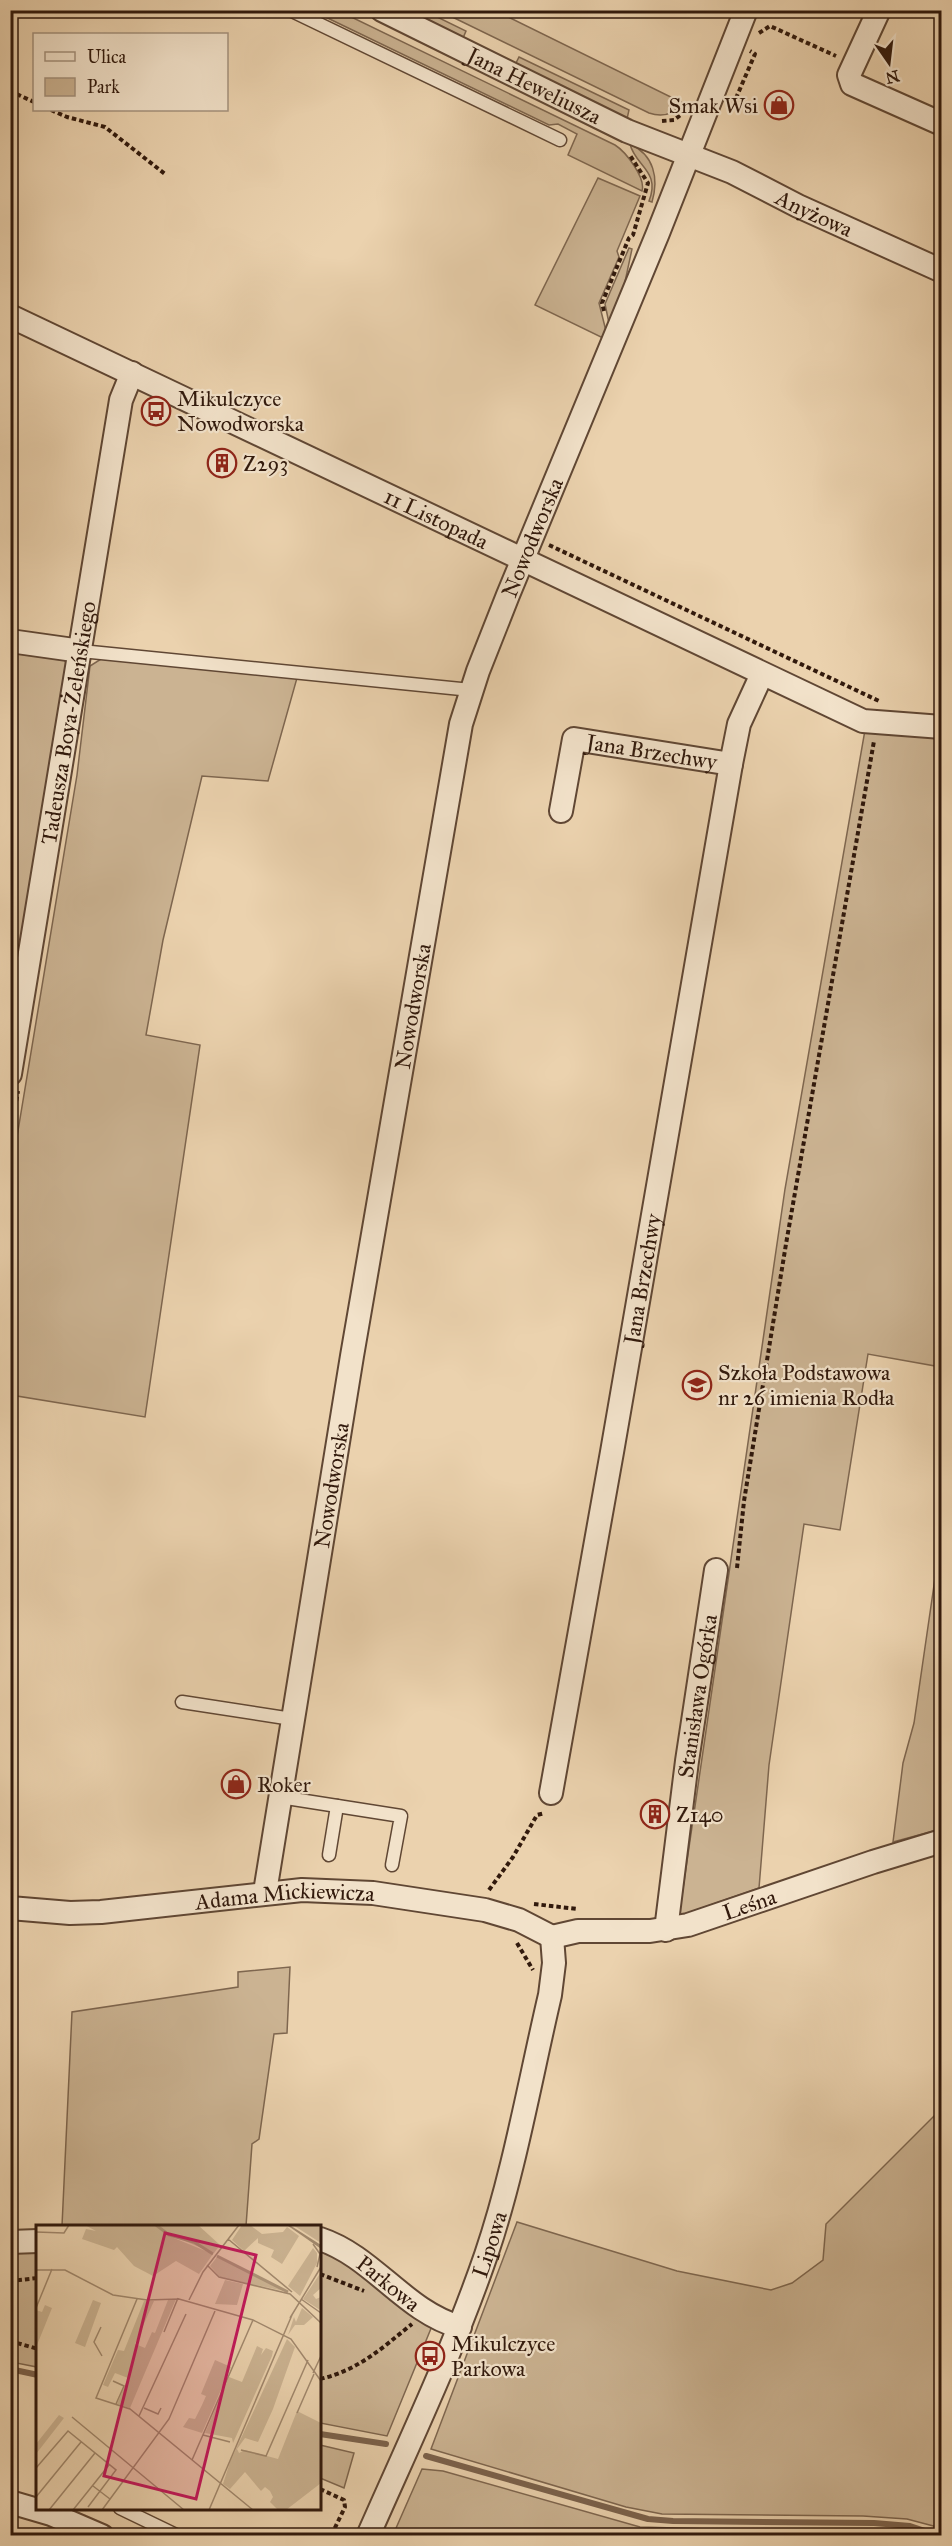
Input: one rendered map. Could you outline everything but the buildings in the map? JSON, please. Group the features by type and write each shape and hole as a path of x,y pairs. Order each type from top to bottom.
{"street":[{"name":"Jana Heweliusza","path":"382,10 627,131 688,155"},
{"name":"Nowodworska","path":"265,1892 453,761 471,690 746,10"},
{"path":"879,10 849,75 852,84 940,121"},
{"name":"Anyżowa","path":"688,155 732,172 798,206 942,272"},
{"name":"11 Listopada","path":"10,316 762,674 876,716"},
{"name":"Tadeusza Boya-Żeleńskiego","path":"10,1074 121,400 132,374"},
{"path":"10,641 81,651"},
{"name":"Jana Brzechwy","path":"551,1800 730,764 740,724 762,674"},
{"path":"876,716 942,727"},
{"name":"Jana Brzechwy","path":"561,811 574,739 730,764"},
{"name":"Stanisława Ogórka","path":"666,1929 685,1772 726,1572"},
{"name":"Leśna","path":"552,1937 578,1930 666,1929 711,1918 873,1862 942,1841"},
{"name":"Adama Mickiewicza","path":"10,1908 101,1912 265,1892 302,1890 373,1893 484,1910 519,1920 552,1937"},
{"name":"Lipowa","path":"368,2535 460,2328 496,2221 550,1995 554,1963 552,1937"},
{"name":"Parkowa","path":"321,2239 356,2257 425,2313 460,2328"},
{"path":"10,2242 36,2241"},
{"path":"10,2502 36,2507"},
{"path":"48,2510 67,2514 102,2535"}],"lane":[{"path":"290,10 560,140"},
{"path":"81,651 471,690"},
{"path":"182,1702 292,1719"},
{"path":"280,1797 401,1816 392,1865"},
{"path":"329,1855 337,1806"},
{"path":"124,2510 178,2535"}],"path":[{"path":"734,39 743,42 770,26 854,63"},
{"path":"730,112 755,54"},
{"path":"10,91 33,102"},
{"path":"655,121 674,120 688,108"},
{"path":"53,111 105,127 165,174"},
{"path":"627,152 648,183 645,196"},
{"path":"534,533 546,538 549,545 876,716 744,1501 726,1572"},
{"path":"483,1893 490,1890 513,1857 537,1815 545,1813 551,1800"},
{"path":"523,1903 588,1910"},
{"path":"511,1933 538,1979"},
{"path":"10,2281 36,2278"},
{"path":"321,2379 334,2376 371,2359 425,2313"},
{"path":"10,2341 36,2348"},
{"path":"321,2488 344,2500 345,2507 331,2535"}],"green space":[{"path":"313,11 339,11 615,145 634,166 641,179 642,191 568,155 577,134 558,124 549,125"},
{"path":"406,11 425,11 466,31 463,38"},
{"path":"440,11 496,11 683,103 668,114 649,113"},
{"path":"519,57 629,110 627,119 515,65"},
{"path":"630,144 645,154 653,168 655,184 652,202 649,201 652,191 650,176"},
{"path":"598,178 640,196 617,251 619,257 599,303 606,331 603,338 535,305"},
{"path":"629,248 632,249 620,305 610,328 605,304"},
{"path":"11,647 64,659 69,669 11,1025"},
{"path":"101,659 297,678 268,781 202,776 163,940 146,1035 200,1045 145,1417 11,1395 11,1173 77,775 90,666"},
{"path":"865,730 941,737 941,1367 868,1354 840,1530 804,1524 769,1765 759,1888 679,1916 785,1189"},
{"path":"941,1537 941,1829 893,1842 903,1763 914,1723"},
{"path":"290,1967 287,2033 274,2034 259,2139 252,2144 246,2225 62,2225 72,2012 238,1987 238,1972"},
{"path":"941,2109 941,2528 907,2519 863,2516 662,2514 626,2507 431,2449 517,2222 677,2271 771,2290 792,2283 823,2260 826,2224"},
{"path":"321,2246 432,2326 387,2436 321,2423"},
{"path":"11,2248 36,2248 36,2367 11,2362"},
{"path":"321,2445 354,2453 344,2488 321,2478"},
{"path":"422,2469 443,2471 640,2527 922,2535 393,2535"}],"waterway":[{"path":"10,2369 36,2375"},
{"path":"321,2434 386,2444"},
{"path":"426,2456 648,2519 874,2523 910,2526 940,2536"}],"place":[{"name":"Smak Wsi","path":"779,105"},
{"name":"Mikulczyce Nowodworska","path":"156,411"},
{"name":"Z293","path":"222,463"},
{"name":"Szkoła Podstawowa nr 26 imienia Rodła","path":"697,1385"},
{"name":"Roker","path":"236,1784"},
{"name":"Z140","path":"655,1814"},
{"name":"Mikulczyce Parkowa","path":"430,2356"}]}
